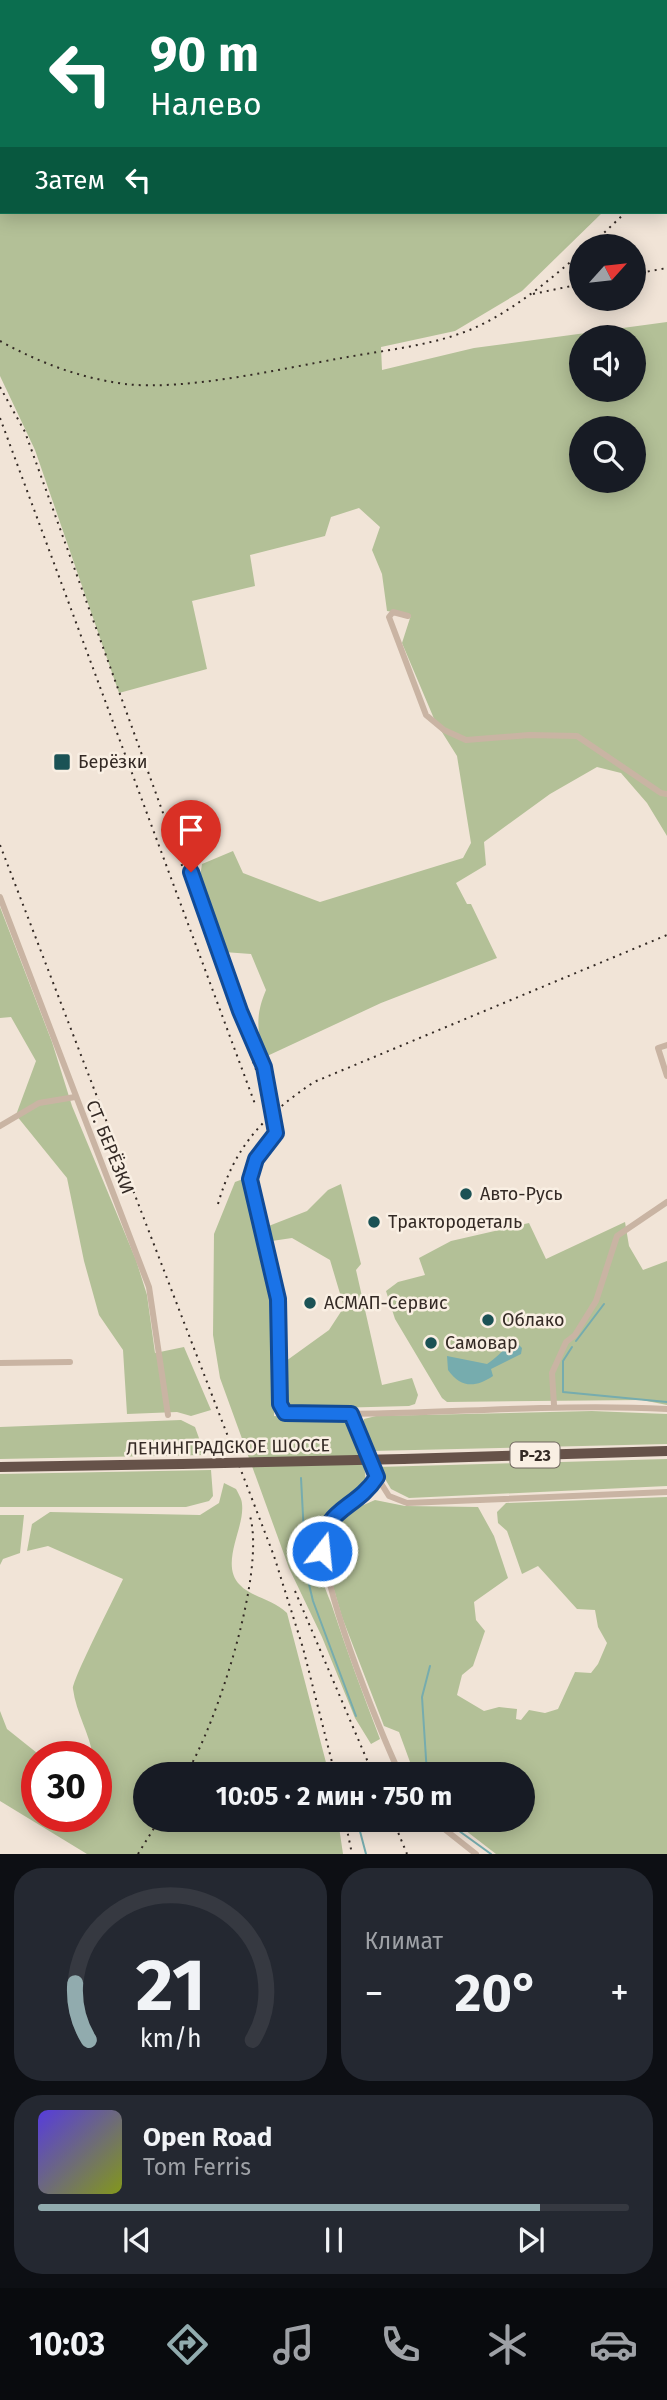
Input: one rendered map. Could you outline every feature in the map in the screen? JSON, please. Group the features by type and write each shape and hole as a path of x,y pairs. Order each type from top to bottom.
{"highway":[{"name":"ЛЕНИНГРАДСКОЕ ШОССЕ","path":"0,1467 667,1451"}],"street":[{"path":"408,616 393,612 389,617 426,715 444,730 466,740 529,735 577,736 661,793 667,794"},
{"path":"187,854 240,1011 264,1067 273,1104 276,1133 256,1159 250,1179 278,1299 278,1379 280,1404 285,1413 351,1414 554,1405 667,1409"},
{"name":"СТ. БЕРЁЗКИ","path":"0,897 50,1021 75,1097 149,1287 168,1415"},
{"path":"667,1045 657,1048 667,1076"},
{"path":"0,1126 39,1103 75,1097"},
{"path":"554,1405 552,1373 566,1342 596,1301 617,1236 667,1202"},
{"path":"0,1363 71,1362"},
{"path":"351,1414 377,1477 389,1496 407,1503 667,1492"},
{"path":"377,1477 367,1493 333,1516 322,1537 322,1551 330,1591 395,1762"},
{"path":"448,1832 476,1854"}],"green space":[{"path":"0,214 601,214 580,234 569,234 569,245 522,291 455,331 381,347 382,370 474,348 569,335 569,402 646,402 645,325 667,322 667,836 647,803 621,773 597,767 550,794 484,842 486,865 456,883 467,904 471,904 497,958 381,1003 265,1057 258,1023 266,990 251,954 224,952 199,883 202,864 233,851 243,873 320,902 463,858 471,843 457,756 435,721 402,643 411,615 387,611 382,574 372,550 380,527 359,508 331,517 325,536 250,555 255,586 192,601 207,669 119,693 35,450 0,376"},
{"path":"0,907 52,1042 72,1106 136,1260 147,1295 155,1353 184,1347 211,1410 191,1416 177,1412 127,1414 123,1350 99,1315 84,1261 67,1178 16,1115 36,1061 11,1017 0,1018"},
{"path":"243,1179 261,1229 307,1211 328,1190 341,1184 361,1264 356,1270 382,1385 412,1378 418,1395 415,1404 409,1406 295,1409 287,1403 286,1361 329,1330 344,1307 330,1260 292,1238 265,1242 276,1300 274,1416 345,1420 355,1440 365,1473 364,1487 357,1496 327,1516 319,1526 315,1549 322,1581 380,1739 371,1744 355,1718 322,1637 289,1568 220,1378 213,1335 214,1234 235,1182"},
{"path":"625,1222 629,1246 643,1270 667,1261 667,1405 642,1400 447,1402 442,1398 395,1319 386,1291 398,1282 425,1275 419,1258 451,1241 529,1223 546,1259"},
{"path":"592,1411 667,1414 667,1444 372,1451 360,1430 364,1419 376,1416"},
{"path":"181,1420 195,1427 205,1455 0,1459 0,1427"},
{"path":"667,1459 667,1486 409,1498 391,1489 378,1467"},
{"path":"211,1470 213,1496 209,1501 186,1507 0,1507 0,1474"},
{"path":"224,1483 236,1489 240,1496 242,1514 232,1556 234,1576 245,1589 287,1613 326,1762 133,1762 133,1832 340,1832 343,1854 87,1854 51,1832 112,1832 112,1741 89,1741 73,1689 123,1579 48,1546 27,1551 32,1524 50,1512 200,1515 219,1503"},
{"path":"667,1497 667,1854 496,1854 468,1832 535,1832 535,1762 410,1762 399,1732 384,1726 342,1617 325,1559 327,1533 343,1514 375,1500 405,1506 478,1507 494,1536 508,1578 474,1602 476,1620 485,1631 473,1666 462,1675 457,1695 484,1711 499,1707 517,1709 516,1719 521,1720 529,1710 545,1713 558,1709 575,1672 591,1673 598,1664 607,1643 598,1627 595,1610 577,1609 538,1566 522,1574 507,1531 498,1523 497,1512 506,1503"},
{"path":"0,1515 24,1515 20,1553 3,1559 0,1565"},
{"path":"0,1711 7,1729 22,1741 21,1814 0,1801"}],"water":[{"path":"516,1342 522,1348 521,1354 491,1369 493,1376 480,1383 463,1383 448,1370 447,1356 487,1364"}],"waterway":[{"path":"576,1341 604,1304"},
{"path":"572,1347 563,1361 563,1392 667,1402"},
{"path":"301,1478 306,1572 313,1601 356,1716"},
{"path":"426,1762 422,1697 430,1666"},
{"path":"360,1832 366,1854"},
{"path":"461,1832 491,1854"}],"railway":[{"path":"603,234 624,214"},
{"path":"0,341 30,356 92,378 149,385 204,382 408,347 456,335 487,322 516,305 569,263"},
{"path":"646,272 667,268"},
{"path":"533,294 569,286"},
{"path":"0,387 25,432 267,1100"},
{"path":"0,418 255,1104"},
{"path":"0,845 274,1556 303,1648 332,1762"},
{"path":"218,1204 233,1165 254,1134 280,1107 314,1082 667,935"},
{"path":"192,1762 224,1685 245,1609 253,1541 250,1516"},
{"path":"295,1591 368,1762"},
{"path":"138,1854 152,1832"},
{"path":"347,1832 352,1854"},
{"path":"398,1832 407,1854"}],"place":[{"name":"Берёзки","path":"62,762"},
{"name":"Авто-Русь","path":"466,1194"},
{"name":"Трактородеталь","path":"374,1222"},
{"name":"АСМАП-Сервис","path":"310,1303"},
{"name":"Облако","path":"488,1320"},
{"name":"Самовар","path":"431,1343"}],"route":[{"path":"191,872 240,1011 264,1067 273,1104 276,1133 256,1159 250,1179 255,1210 271,1261 278,1299 280,1404 285,1413 351,1414 377,1477 367,1493 333,1516 326,1525 322,1537 322,1551"}]}
